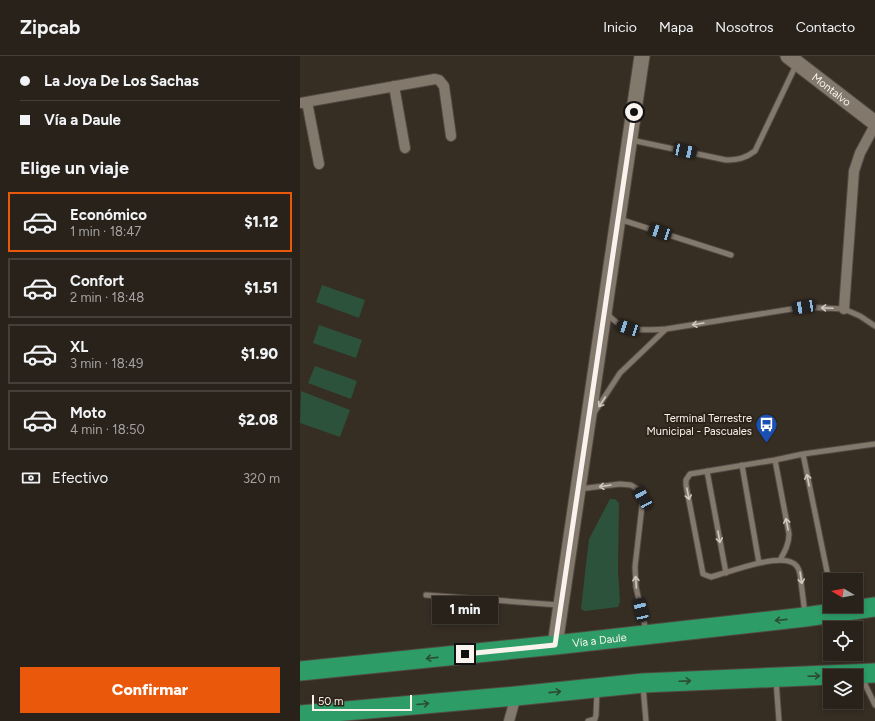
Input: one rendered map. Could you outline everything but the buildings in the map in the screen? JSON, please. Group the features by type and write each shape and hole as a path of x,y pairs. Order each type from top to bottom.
{"highway":[{"name":"Vía a Daule","path":"863,608 875,607"},
{"name":"Vía a Daule","path":"300,671 555,645 805,617 823,612"},
{"path":"300,715 643,683 867,674"}],"street":[{"path":"555,645 642,56"},
{"name":"Montalvo","path":"792,59 875,124"},
{"path":"319,164 303,103 435,78 444,86 450,136"},
{"path":"394,86 405,148"},
{"path":"844,309 854,171 860,153 875,124"},
{"path":"509,721 516,696"}],"lane":[{"path":"630,140 726,160 740,159 747,156 755,151 792,59"},
{"path":"618,219 732,256"},
{"path":"604,309 612,320 620,325 636,331 666,329 804,307 844,309 860,316 875,326"},
{"path":"587,425 620,373 666,329"},
{"path":"805,617 800,574 798,568 791,562 780,560 710,577 703,574 686,480 690,474 803,454 875,444"},
{"path":"803,454 827,573"},
{"path":"775,460 789,534 787,548 780,560"},
{"path":"742,465 759,564"},
{"path":"707,471 726,573"},
{"path":"578,489 620,484 631,485 639,490 643,498 635,567 636,587 647,634"},
{"path":"426,595 560,605"},
{"path":"867,674 875,705"},
{"path":"776,677 779,721"},
{"path":"643,683 646,721"},
{"path":"588,721 595,719 597,688"}],"green space":[{"path":"322,285 365,300 359,318 316,302"},
{"path":"319,325 362,340 356,358 313,343"},
{"path":"315,366 357,381 351,399 308,383"},
{"path":"301,391 350,410 340,437 300,423"},
{"path":"610,499 615,499 619,503 618,571 620,602 618,607 585,611 581,608 589,539"}],"place":[{"name":"Terminal Terrestre Municipal - Pascuales","path":"767,444"}],"route":[{"path":"465,654 555,645 634,112"}]}
